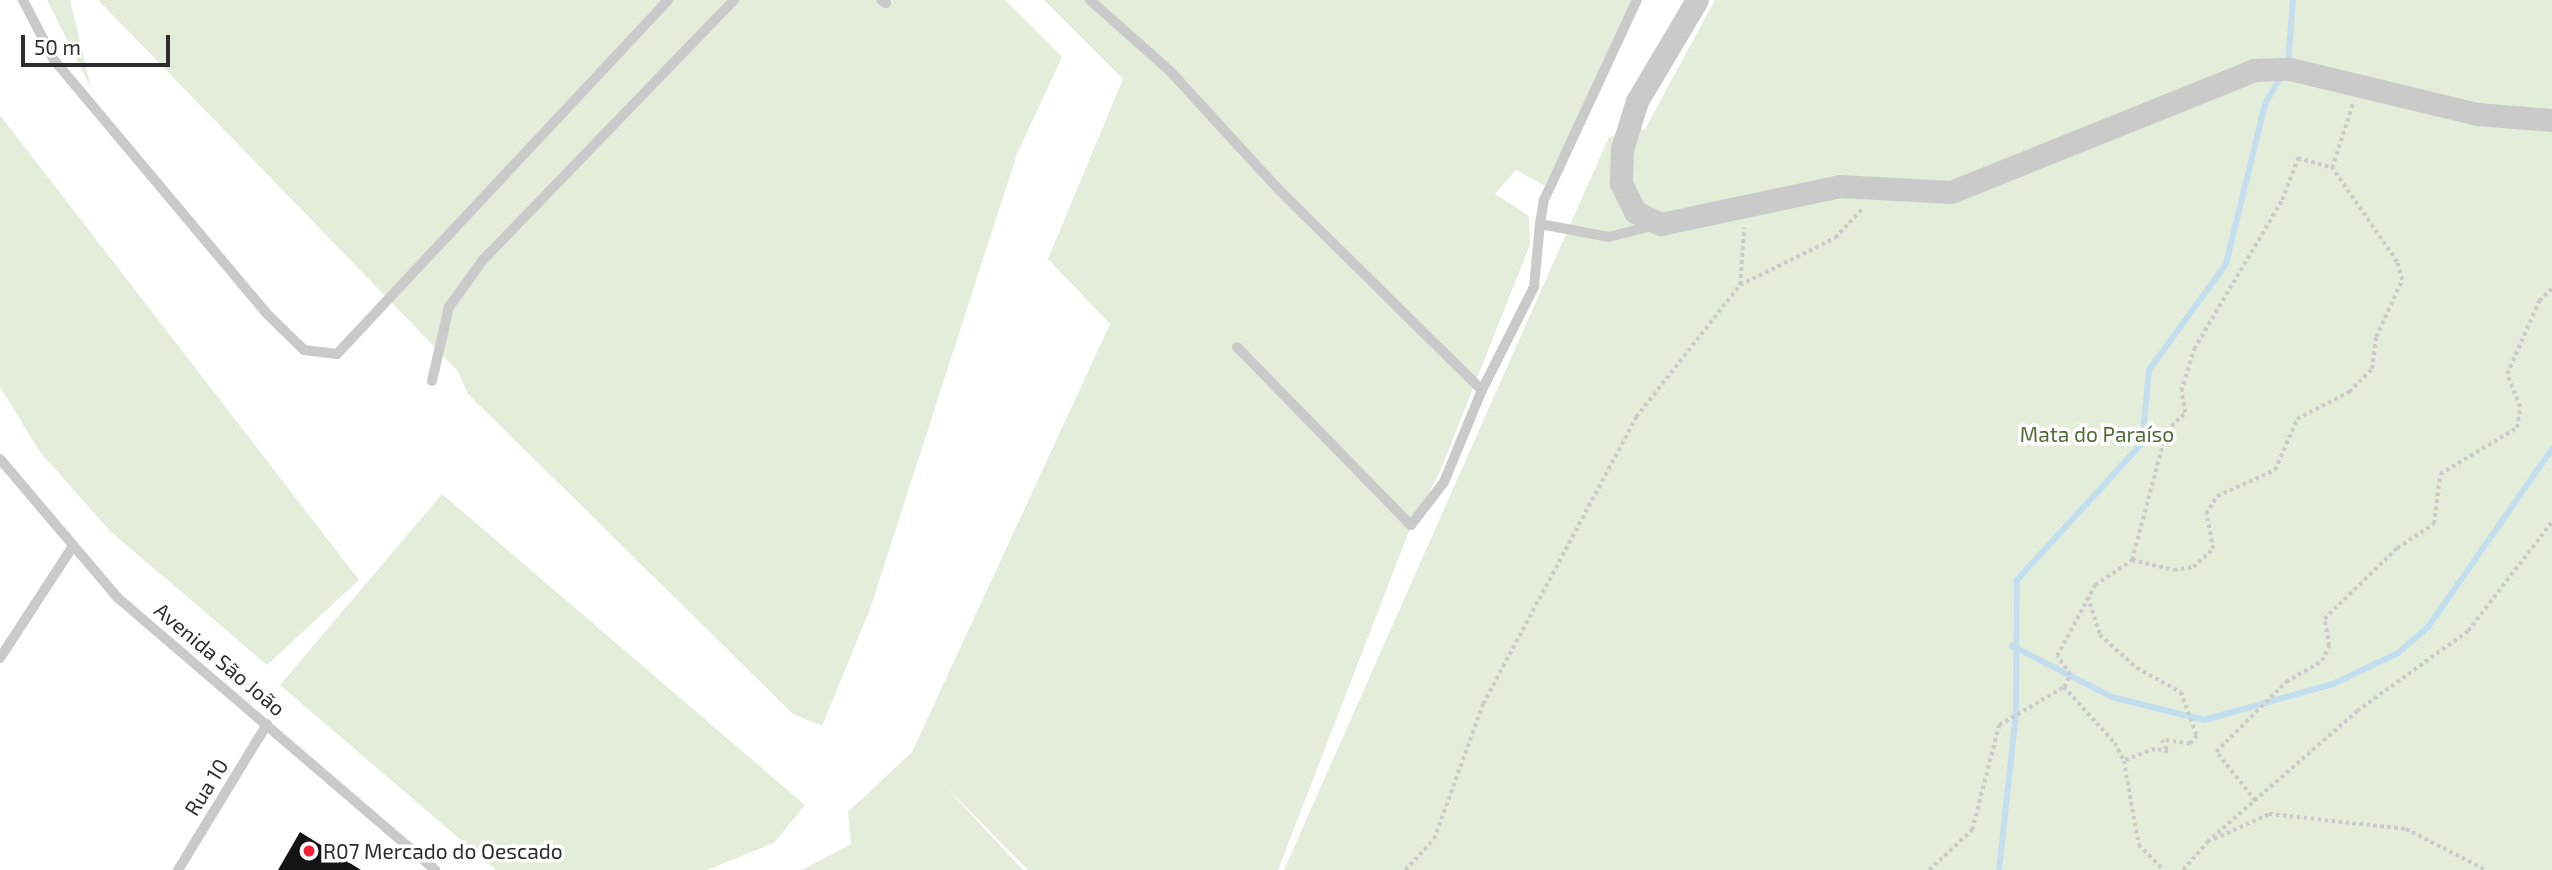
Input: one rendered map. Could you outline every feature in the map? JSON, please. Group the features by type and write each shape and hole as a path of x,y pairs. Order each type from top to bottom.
{"street":[{"path":"1697,0 1637,101 1622,149 1621,183 1635,212 1661,224 1746,201 1885,185 1951,192 2254,71 2286,68 2360,82 2477,114 2552,120"}],"lane":[{"path":"23,0 54,60 266,313 304,350 337,354 668,0"},
{"path":"432,381 449,307 482,261 734,0"},
{"path":"1090,0 1170,71 1279,190 1482,390"},
{"path":"1237,346 1411,525 1444,482 1482,390 1534,287 1544,200 1637,0"},
{"path":"1540,224 1609,237 1661,224"},
{"name":"Avenida São João","path":"0,459 118,598 435,870"},
{"path":"0,658 73,546"},
{"name":"Rua 10","path":"178,870 267,724"}],"path":[{"path":"2332,168 2360,82"},
{"path":"1929,870 1972,830 1999,725 2064,687 2070,675 2057,656 2088,597 2095,585 2132,560 2166,431 2185,414 2181,391 2194,349 2282,200 2298,158 2332,168 2397,262 2402,280 2376,337 2372,369 2349,392 2297,419 2275,470 2217,496 2206,514 2213,549 2193,567 2174,570 2132,560"},
{"path":"1405,870 1434,839 1483,704 1636,417 1740,285 1835,238 1885,185"},
{"path":"1740,285 1746,201"},
{"path":"2255,801 2216,752 2286,682 2322,662 2329,646 2324,619 2397,548 2434,524 2440,474 2517,428 2520,407 2507,374 2539,301 2552,288"},
{"path":"2183,870 2207,842 2357,711 2468,631 2552,522"},
{"path":"2088,597 2100,635 2137,668 2181,692 2197,736 2190,744 2162,740 2168,752 2155,749 2124,761"},
{"path":"2064,687 2124,761 2139,845 2164,870"},
{"path":"2207,842 2269,814 2406,829 2486,870"}],"green space":[{"path":"47,0 70,0 91,88"},
{"path":"98,0 1005,0 1062,57 1017,154 870,609 822,726 793,714 468,394 457,370"},
{"path":"1044,0 1635,0 1545,186 1516,170 1495,194 1529,216 1530,245 1441,469 1408,534 1278,870 1028,870 943,784 1023,870 802,870 851,844 848,812 912,752 1110,324 1048,259 1123,79"},
{"name":"Mata do Paraíso","path":"1715,0 2552,0 2552,870 1284,870 1609,137 1645,129"},
{"path":"0,115 359,580 267,665 110,531 40,452 0,387"},
{"path":"442,494 805,805 774,843 707,870 496,870 280,685"}],"building":[{"name":"R07 Mercado do Oescado","path":"300,832 361,870 278,870"}],"waterway":[{"path":"2288,63 2293,0"},
{"path":"1999,870 2016,714 2017,580 2142,443 2149,370 2226,264 2265,104 2281,76"},
{"path":"2012,646 2112,697 2204,720 2333,684 2398,653 2428,627 2552,449"}],"place":[{"name":"R07 Mercado do Oescado","path":"309,851"}]}
